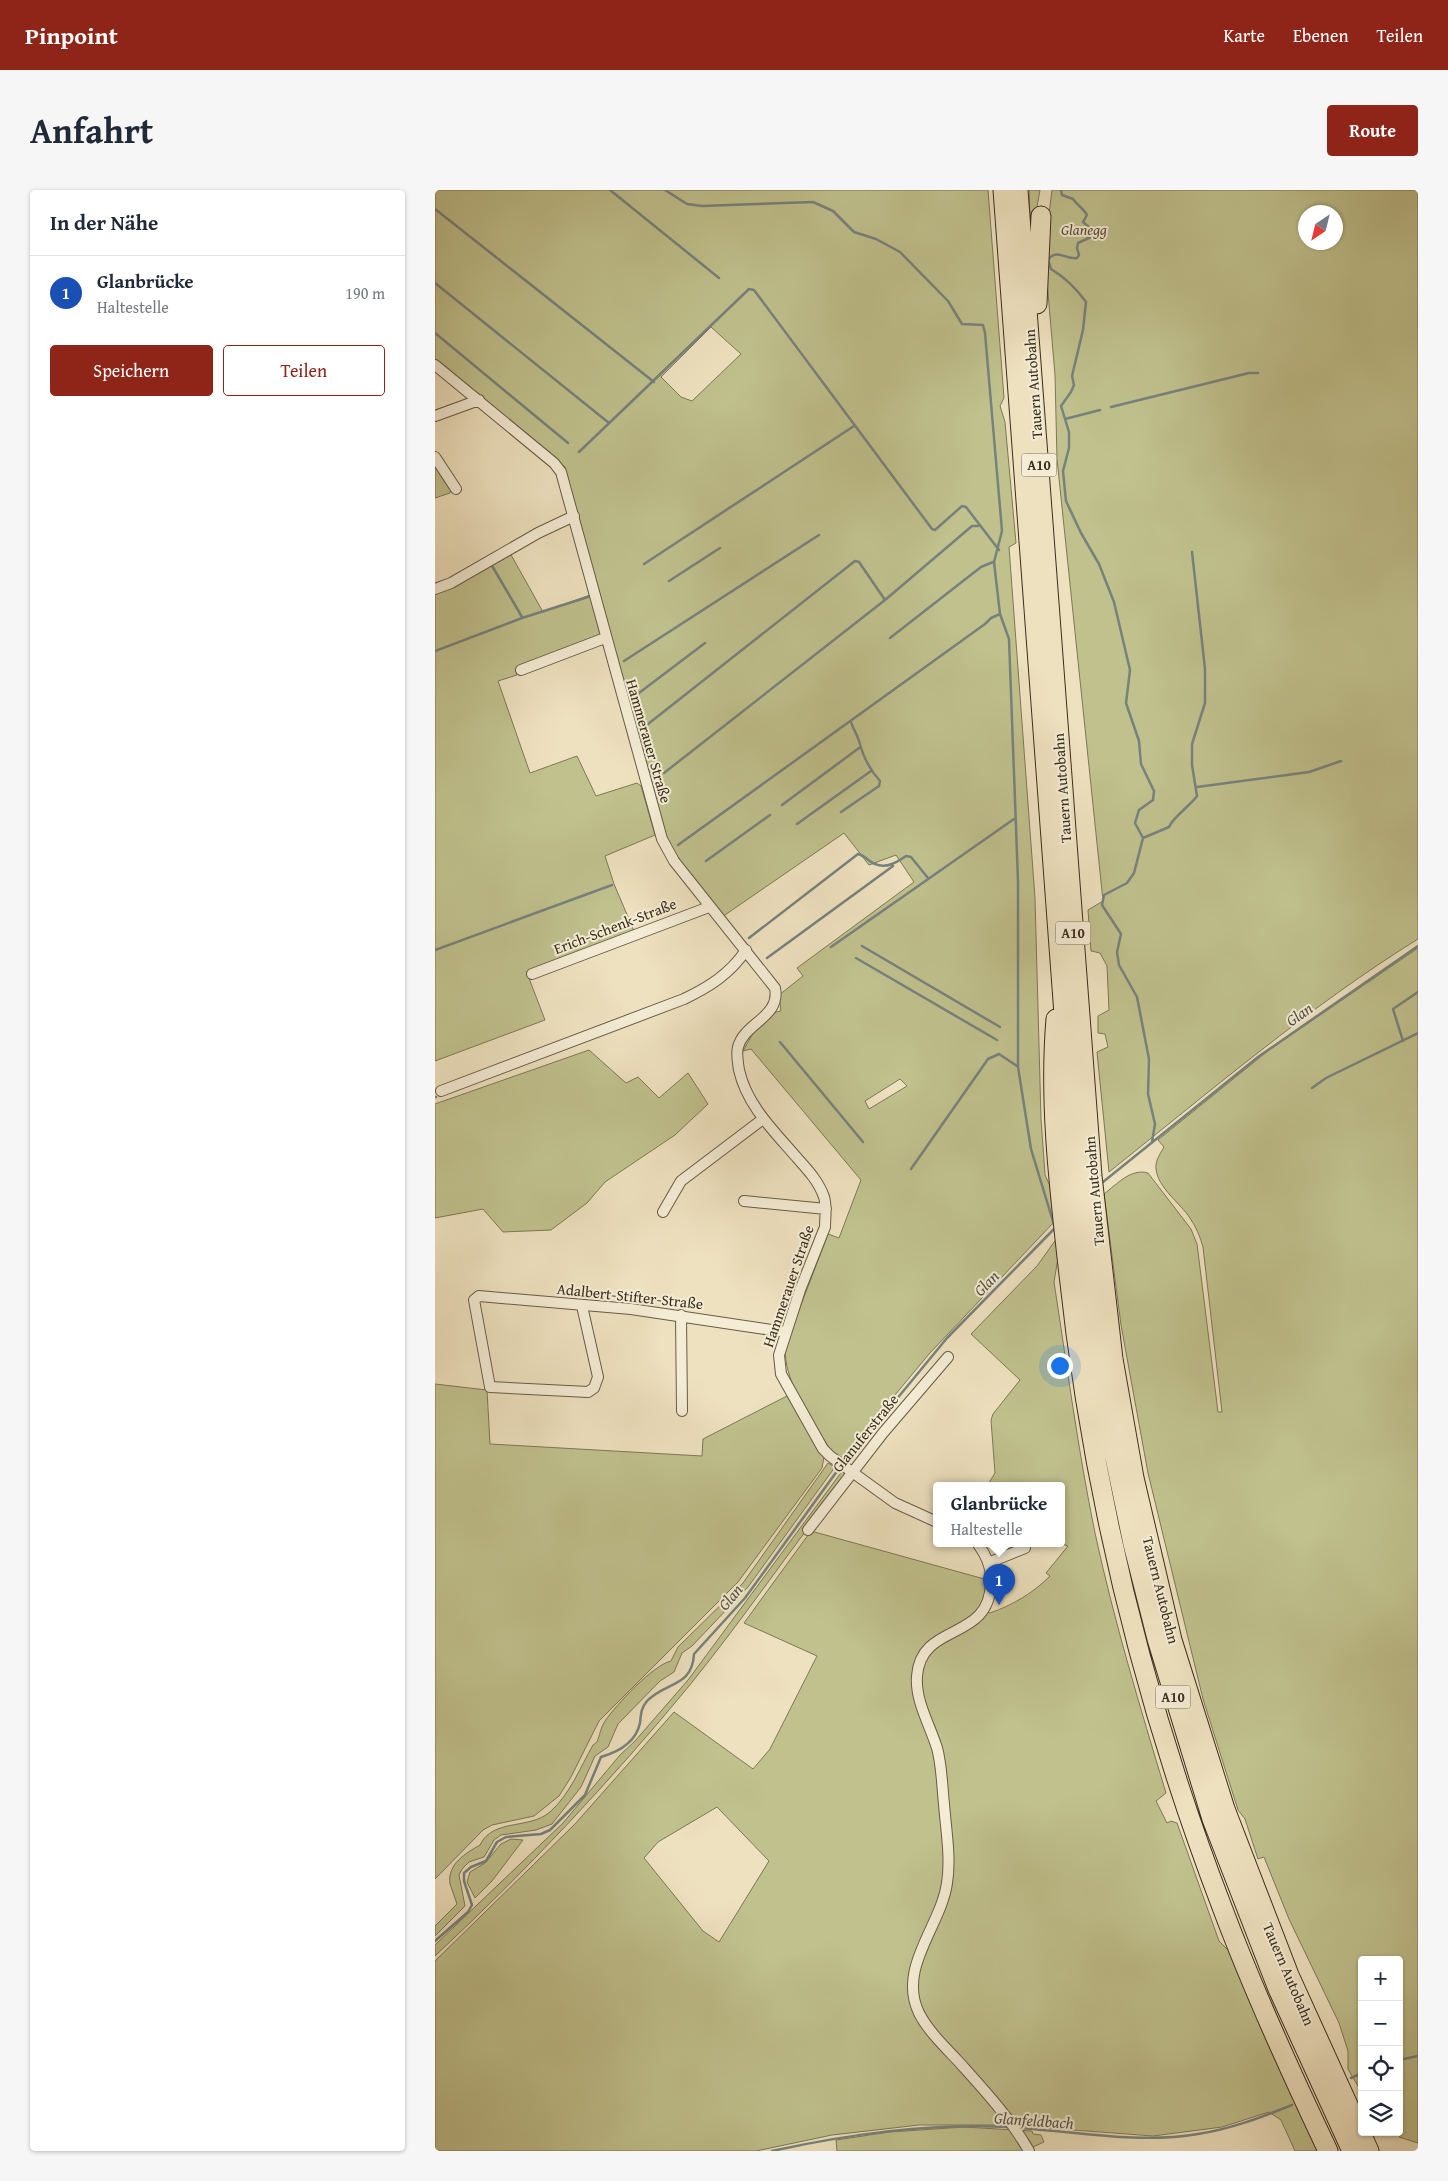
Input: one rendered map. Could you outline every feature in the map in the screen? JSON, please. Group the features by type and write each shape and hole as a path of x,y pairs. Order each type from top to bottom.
{"highway":[{"name":"Tauern Autobahn","path":"1003,190 1060,963"},
{"name":"Tauern Autobahn","path":"1018,190 1092,1176 1113,1359 1134,1478 1165,1613 1197,1725 1259,1902 1289,1975 1369,2151"},
{"path":"1032,373 1038,363 1037,322 1041,216"},
{"name":"A10","path":"1060,963 1080,1218 1100,1374 1133,1544 1180,1721 1212,1819 1278,1990 1352,2151"},
{"path":"1060,963 1053,1049 1061,1205 1085,1400 1111,1532 1139,1651 1190,1820 1256,1993 1327,2151"}],"street":[{"name":"Hammerauer Straße","path":"435,365 554,463 561,472 605,638 662,839 674,861 709,907 771,981 776,993 772,1008 744,1037 738,1047 739,1070 743,1082 763,1119 809,1171 820,1187 826,1209 825,1227 785,1332 779,1355 781,1374 823,1448 830,1456 895,1503 933,1520"},
{"path":"435,416 479,400"},
{"path":"435,457 456,489"},
{"path":"435,589 451,583 538,533 574,516"},
{"path":"521,670 605,638"},
{"name":"Erich-Schenk-Straße","path":"532,974 709,907"},
{"path":"441,1091 683,999 709,987 738,962 746,950"},
{"path":"663,1212 681,1181 763,1119"},
{"name":"Hammerauer Straße","path":"744,1200 826,1209"},
{"name":"Adalbert-Stifter-Straße","path":"582,1306 598,1377 593,1388 587,1392 490,1387 474,1300 479,1296 681,1315 785,1332"},
{"path":"681,1315 682,1411"},
{"name":"Glanuferstraße","path":"808,1530 851,1472 948,1357"},
{"path":"980,1547 988,1563 991,1577 991,1594 986,1609 970,1623 933,1643 921,1659 917,1675 919,1693 939,1756 948,1870 947,1885 940,1908 920,1953 913,1990 919,2012 929,2028 1009,2122 1029,2151"},
{"path":"988,1563 1025,1548"}],"green space":[{"path":"435,190 988,190 1004,398 1000,406 1005,422 1016,543 1009,547 1035,898 1041,1119 1045,1175 1050,1186 1055,1221 929,1354 841,1460 834,1456 795,1390 786,1362 785,1347 828,1234 839,1238 861,1180 751,1049 743,1051 752,1035 776,1012 781,1011 779,995 803,976 797,968 914,882 896,855 869,865 844,833 722,917 673,853 666,836 596,591 565,467 435,364","holes":["711,327 741,354 692,401 681,397 661,377","900,1079 907,1086 869,1109 865,1101"]},
{"path":"1029,190 1040,190 1031,240"},
{"name":"Glanegg","path":"1052,190 1418,190 1418,939 1299,1021 1109,1172 1097,1052 1108,1047 1105,1034 1098,1033 1098,1016 1109,1010 1107,966 1100,953 1091,951 1088,910 1103,901 1057,459 1055,375 1047,281 1047,230"},
{"path":"435,462 451,488 450,493 435,498"},
{"path":"510,553 543,612 590,595 601,635 516,670 517,675 498,681 530,773 577,756 596,796 637,783 641,786 655,835 605,856 614,884 634,931 527,973 545,1020 435,1061 435,593"},
{"path":"1418,948 1418,2143 1399,2137 1403,2136 1403,1956 1358,1956 1358,2086 1348,2069 1348,2051 1339,2023 1289,1919 1264,1857 1258,1859 1245,1819 1238,1810 1203,1699 1148,1473 1121,1325 1104,1194 1130,1175 1142,1172 1148,1173 1191,1229 1197,1244 1218,1412 1222,1412 1203,1247 1192,1221 1165,1189 1158,1176 1156,1163 1164,1147 1158,1140 1269,1050"},
{"path":"589,1050 626,1083 638,1077 659,1098 688,1073 708,1104 675,1135 605,1182 587,1203 551,1230 503,1232 483,1209 435,1218 435,1104"},
{"path":"1057,1238 1058,1258 1054,1282 1083,1471 1110,1599 1166,1793 1156,1801 1167,1823 1171,1821 1177,1823 1219,1941 1230,1952 1318,2151 1295,2151 1281,2120 1269,2112 1222,2127 1153,2136 1007,2125 919,2125 832,2135 756,2151 435,2151 435,1961 575,1824 674,1712 753,1769 770,1749 817,1656 744,1623 811,1531 988,1580 981,1609 990,1613 1022,1598 1050,1576 1046,1573 1068,1546 1065,1545 1065,1482 989,1482 995,1473 991,1420 993,1414 1020,1380 971,1334 1037,1266","holes":["717,1807 769,1861 719,1942 703,1931 644,1858 658,1842"]},
{"path":"435,1384 487,1390 490,1444 702,1456 703,1439 787,1396 824,1457 822,1468 738,1582 599,1721 571,1777 559,1796 534,1816 492,1825 483,1830 435,1879"},
{"path":"828,1463 835,1467 748,1587 692,1646 682,1653 674,1672 660,1681 618,1724 608,1747 595,1756 581,1787 552,1824 536,1830 501,1835 494,1840 484,1857 469,1862 462,1869 459,1875 465,1906 435,1936 435,1926 457,1904 450,1884 451,1871 454,1865 480,1845 493,1831 502,1827 532,1821 550,1812 557,1805 574,1780 593,1745 597,1742 603,1724 610,1714 645,1678 663,1664 671,1661 678,1647 743,1583"},
{"path":"843,1470 849,1474 730,1634 659,1722 535,1859 435,1956 435,1945 563,1823 620,1755 635,1741 688,1680"},
{"path":"511,1839 523,1840 492,1881 475,1898 467,1882 470,1872 485,1863 501,1844"},
{"path":"964,2127 1032,2131 1033,2134 1041,2135 1044,2142 1033,2147 1034,2151 837,2151 836,2140 890,2132"}],"waterway":[{"path":"610,190 719,278"},
{"path":"665,190 687,204 702,206 813,202 833,211 854,232 876,239 900,252 948,301 962,324 983,325 985,333 1002,531 994,562 1000,614 1009,639 1018,881 1018,1067 1031,1149 1055,1228 947,1338 844,1463"},
{"path":"1061,190 1062,195 1073,199 1084,210 1087,215 1083,222 1095,232 1093,236 1078,243 1079,255 1077,258 1055,255 1048,260 1051,269 1070,284 1086,302 1083,330 1072,376 1074,385 1061,406 1069,432 1069,448 1063,471 1066,501 1081,533 1099,564 1114,602 1130,670 1126,703 1139,741 1141,764 1154,791 1153,800 1139,810 1135,823 1143,838"},
{"path":"435,209 654,382"},
{"path":"435,283 609,423"},
{"path":"579,452 749,289 754,290 932,529 935,530 962,506 966,507 999,550"},
{"path":"435,333 568,443"},
{"path":"1111,407 1249,373 1258,373"},
{"path":"1065,419 1100,410"},
{"path":"644,564 854,426"},
{"path":"664,773 885,600 972,526 978,526"},
{"path":"624,661 819,535"},
{"path":"669,581 720,548"},
{"path":"1152,1142 1155,1124 1148,1094 1149,1059 1137,997 1119,965 1117,952 1121,934 1102,905 1104,895 1127,883 1134,873 1143,838 1169,827 1174,819 1197,796 1192,765 1192,744 1205,703 1205,669 1192,552"},
{"path":"643,728 855,561 859,562 885,600"},
{"path":"890,638 981,567 993,562"},
{"path":"491,564 522,617"},
{"path":"435,651 522,618 588,597"},
{"path":"678,845 991,618 1000,614"},
{"path":"635,696 705,643"},
{"path":"841,812 879,786 880,781 862,752 851,722"},
{"path":"782,805 859,748"},
{"path":"1197,787 1309,772 1341,761"},
{"path":"797,824 871,771"},
{"path":"706,861 770,815"},
{"path":"831,947 1014,819"},
{"path":"749,938 858,854 873,863 884,866 906,856 911,857 928,878"},
{"path":"767,958 893,866"},
{"path":"435,950 612,885"},
{"path":"862,946 1000,1027"},
{"name":"Glan","path":"1103,1182 1258,1057 1418,946"},
{"path":"856,958 997,1040"},
{"path":"1403,1041 1393,1009 1418,992"},
{"path":"1312,1088 1326,1078 1418,1033"},
{"path":"780,1042 863,1142"},
{"path":"911,1169 988,1059 999,1054 1017,1066"},
{"name":"Glan","path":"435,1941 468,1912 472,1905 464,1881 464,1873 471,1867 486,1861 497,1842 506,1837 541,1834 550,1830 585,1795 601,1757 620,1749 630,1741 638,1730 642,1709 647,1701 662,1690 683,1679 688,1673 694,1654 745,1598 840,1467"},
{"name":"Glanfeldbach","path":"1403,2059 1418,2056"},
{"name":"Glanfeldbach","path":"1351,2078 1358,2075"},
{"name":"Glanfeldbach","path":"1019,2128 1131,2138 1176,2137 1234,2126 1292,2105"},
{"name":"Glanfeldbach","path":"772,2151 889,2131 919,2128 1009,2127"}],"place":[{"name":"Glanbrücke","path":"999,1605"}]}
